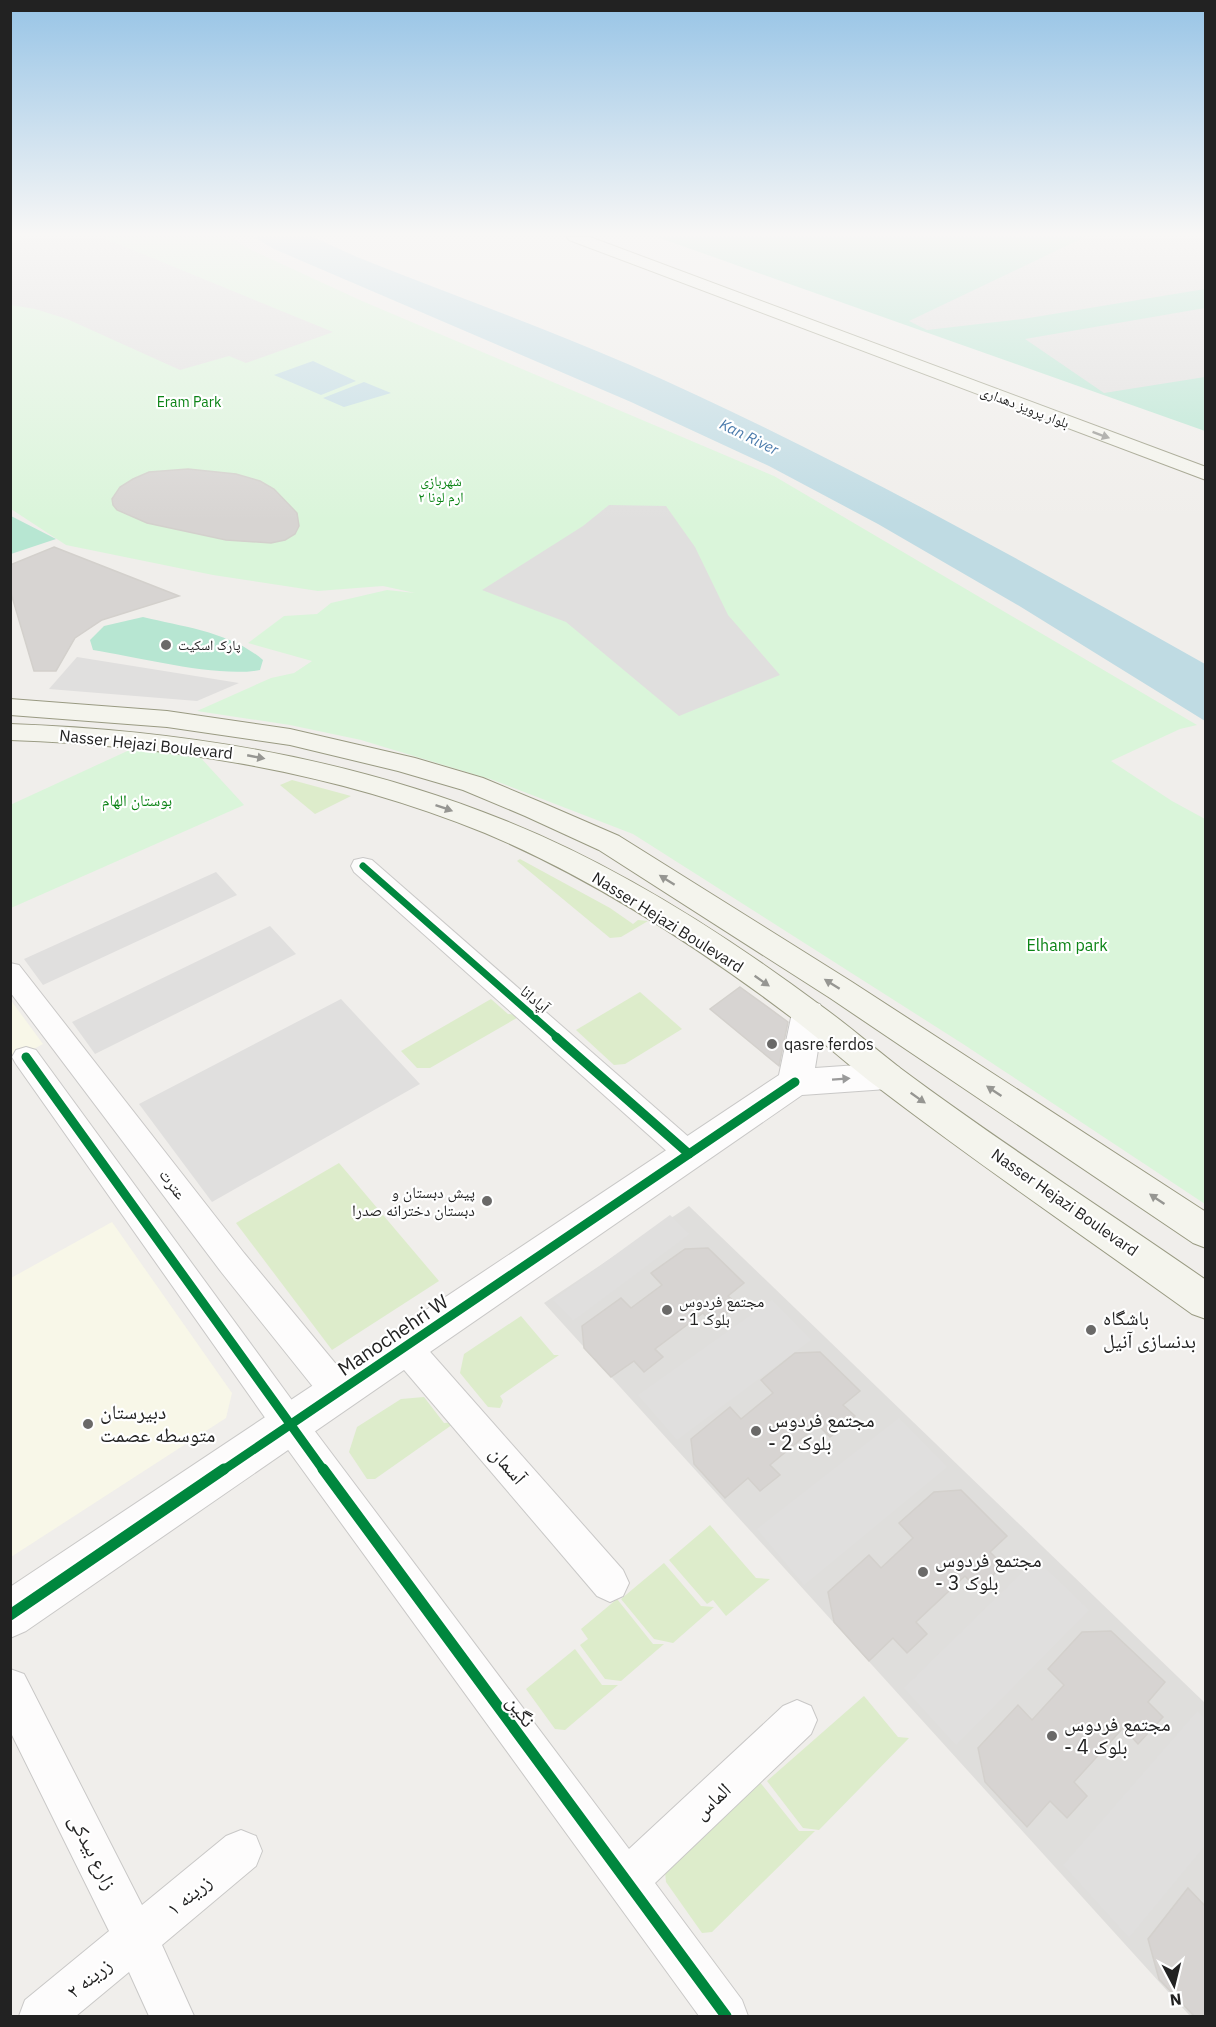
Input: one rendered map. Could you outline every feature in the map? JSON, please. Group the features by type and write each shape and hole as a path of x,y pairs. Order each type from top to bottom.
{"main road":[{"name":"بلوار پرویز دهداری","path":"827,332 1206,474"},
{"name":"بلوار پرویز دهداری","path":"869,332 1125,425"},
{"path":"1186,447 1206,455"},
{"name":"Nasser Hejazi Boulevard","path":"10,707 166,719 290,737 405,764 473,784 536,810 609,843 649,868 851,996 1206,1232"},
{"name":"Nasser Hejazi Boulevard","path":"10,732 134,739 197,746 350,777 451,811 536,845 625,891 732,960 808,1013 887,1076 1206,1302"}],"street":[{"name":"آپادانا","path":"363,866 689,1154"},
{"name":"عترت","path":"10,972 233,1263 338,1392"},
{"path":"808,1013 795,1082 887,1076"},
{"name":"نگین","path":"27,1057 290,1425 726,2016"},
{"name":"Manochehri W","path":"10,1615 795,1082"},
{"name":"آسمان","path":"405,1347 610,1583"},
{"name":"زارع بیدکی","path":"10,1688 136,1939 172,2016"},
{"name":"الماس","path":"626,1881 797,1720"},
{"name":"زرینه ۱","path":"136,1939 241,1851"},
{"name":"زرینه ۲","path":"41,2016 136,1939"}],"shaded area":[{"path":"95,332 333,332 246,363 229,356 180,370"},
{"path":"1068,332 1205,332 1205,377 1104,393 1025,339"},
{"path":"609,505 666,506 695,547 728,615 780,675 679,716 566,622 482,590 583,526"},
{"path":"77,657 239,683 197,701 49,689"},
{"path":"216,872 237,895 43,985 24,959"},
{"path":"270,926 296,954 95,1054 72,1022"},
{"path":"10,999 43,1044 11,1061 10,1061"},
{"path":"341,999 420,1084 212,1202 139,1104"},
{"path":"689,1206 1205,1703 1205,2016 1190,2016 544,1303"},
{"path":"670,1215 690,1234 573,1321 553,1300"},
{"path":"112,1222 232,1393 226,1418 11,1557 11,1278"},
{"path":"772,1300 811,1340 677,1440 638,1395"},
{"path":"899,1418 947,1467 804,1585 757,1529"},
{"path":"1036,1559 1089,1610 956,1745 904,1688"},
{"path":"1197,1711 1205,1719 1205,1846 1129,1938 1063,1865"}],"green space":[{"name":"Eram Park","path":"10,332 434,332 774,476 1197,725 1180,729 1111,761 1172,801 1205,819 1205,1204 963,1044 633,834 493,780 361,740 290,725 197,711 271,678 294,673 312,661 248,643 284,616 317,614 331,603 387,590 415,593 383,586 318,591 213,575 66,545 11,509"},
{"path":"924,332 1205,332 1205,431"},
{"path":"11,516 56,539 11,554"},
{"name":"پارک اسکیت","path":"143,617 206,632 236,643 263,660 260,670 242,672 200,669 93,650 90,640 104,626"},
{"name":"بوستان الهام","path":"136,747 199,756 244,805 11,908 10,805"},
{"path":"292,780 351,796 315,814 280,785"},
{"path":"520,859 610,908 633,924 638,920 648,921 621,937 610,938 517,861"},
{"path":"640,992 682,1029 625,1064 614,1065 576,1030"},
{"path":"491,999 508,1014 522,1015 430,1068 417,1068 401,1051"},
{"path":"339,1163 439,1281 332,1350 236,1223"},
{"path":"521,1316 554,1355 559,1355 500,1396 503,1401 500,1408 488,1407 460,1373 464,1354"},
{"path":"424,1397 444,1423 456,1422 375,1479 367,1479 349,1452 357,1427 401,1399"},
{"path":"710,1525 756,1578 770,1579 726,1616 713,1600 707,1604 669,1560"},
{"path":"664,1563 701,1606 714,1607 673,1643 654,1639 621,1599"},
{"path":"617,1599 653,1644 664,1644 621,1681 605,1679 580,1645 588,1639 581,1629"},
{"path":"575,1649 602,1685 618,1685 565,1730 555,1729 526,1689"},
{"path":"864,1696 898,1737 909,1738 819,1830 803,1828 767,1781"},
{"path":"755,1776 799,1831 815,1831 712,1932 702,1933 666,1882 664,1861"}],"water":[{"name":"Kan River","path":"467,332 549,332 704,398 921,507 1205,664 1205,721 1021,607 878,524 769,466 631,402"},
{"path":"313,361 356,381 321,395 274,375"},
{"path":"364,382 391,393 344,407 323,398"}],"building":[{"path":"188,469 236,474 260,481 274,489 297,513 299,526 295,534 285,540 271,543 226,540 147,523 117,510 113,505 112,499 120,487 133,479 149,472"},
{"path":"54,547 179,596 102,620 75,638 56,671 34,671 10,590 10,565"},
{"name":"qasre ferdos","path":"740,987 788,1022 779,1066 710,1009"},
{"name":"مجتمع فردوس - بلوک 1","path":"708,1248 744,1283 728,1296 738,1305 713,1324 703,1313 655,1349 663,1357 644,1372 634,1361 611,1377 584,1348 582,1326 621,1298 631,1308 662,1285 651,1273 685,1249"},
{"name":"مجتمع فردوس - بلوک 2","path":"820,1352 860,1391 843,1405 855,1416 830,1437 818,1425 770,1465 780,1475 760,1491 748,1478 725,1498 694,1464 691,1439 730,1407 741,1419 773,1393 761,1380 795,1353"},
{"name":"مجتمع فردوس - بلوک 3","path":"961,1490 1007,1536 990,1552 1003,1565 978,1590 965,1576 916,1622 927,1634 907,1653 893,1638 869,1661 834,1622 828,1592 869,1555 881,1568 913,1538 899,1523 934,1492"},
{"name":"مجتمع فردوس - بلوک 4","path":"1111,1631 1165,1682 1148,1702 1163,1717 1138,1744 1123,1728 1074,1782 1087,1796 1067,1818 1050,1801 1027,1827 985,1782 978,1748 1018,1705 1032,1720 1064,1685 1048,1669 1082,1632"},
{"path":"1188,1888 1206,1907 1206,2016 1194,2016 1159,1979 1148,1939"}],"cycle path":[{"path":"363,866 689,1154"},
{"path":"26,1057 290,1425 726,2016"},
{"path":"10,1615 795,1082"}],"place":[{"name":"پارک اسکیت","path":"166,645"},
{"name":"qasre ferdos","path":"772,1044"},
{"name":"پیش دبستان و دبستان دخترانه صدرا","path":"487,1201"},
{"name":"مجتمع فردوس - بلوک 1","path":"667,1310"},
{"name":"باشگاه بدنسازی آنیل","path":"1091,1330"},
{"name":"دبیرستان متوسطه عصمت","path":"88,1424"},
{"name":"مجتمع فردوس - بلوک 2","path":"756,1431"},
{"name":"مجتمع فردوس - بلوک 3","path":"923,1572"},
{"name":"مجتمع فردوس - بلوک 4","path":"1052,1736"}],"park label":[{"name":"شهربازی ارم لونا ۲","path":"441,490"},
{"name":"Elham park","path":"1067,945"}]}
